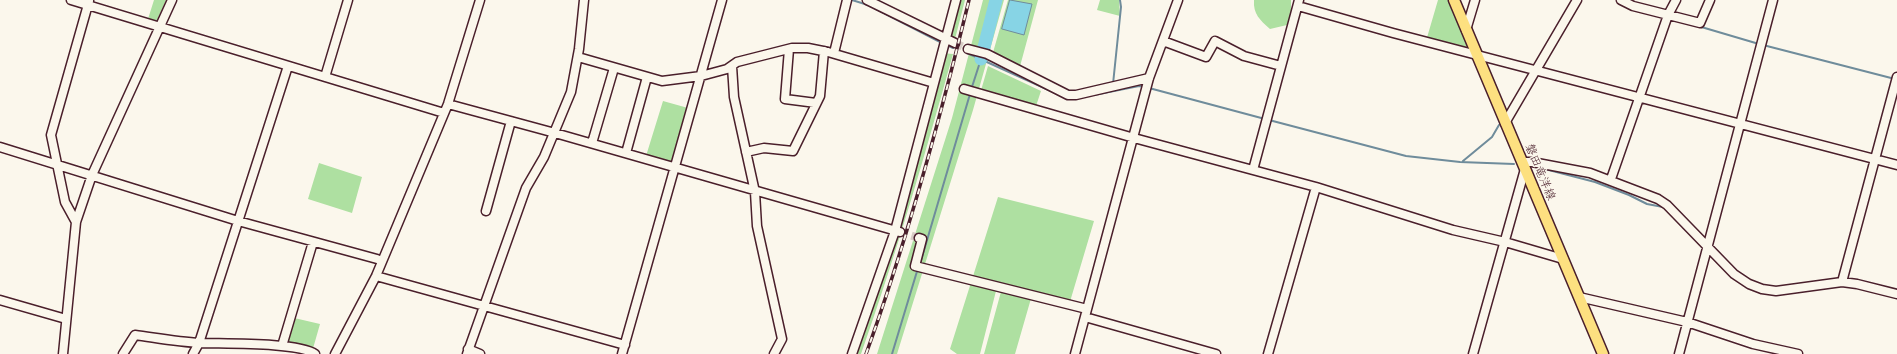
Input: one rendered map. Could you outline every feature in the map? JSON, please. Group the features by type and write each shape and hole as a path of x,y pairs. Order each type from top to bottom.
{"main road":[{"name":"磐田竜洋線","path":"1454,0 1603,354"}],"street":[{"path":"71,0 89,3 160,27 444,113"},
{"path":"63,354 76,222 92,175 172,0"},
{"path":"325,77 348,0"},
{"path":"335,354 376,276 448,104 480,0"},
{"path":"480,354 467,352 526,188 544,157 571,92 578,57 584,0"},
{"path":"622,354 722,0"},
{"path":"834,53 847,0"},
{"path":"867,0 955,43"},
{"path":"852,354 898,232 934,83 956,0"},
{"path":"1075,354 1149,78 1178,0"},
{"path":"1466,30 1475,0"},
{"path":"1505,123 1577,0"},
{"path":"1621,0 1633,6 1700,23 1710,0"},
{"path":"1611,179 1668,15 1676,0"},
{"path":"1679,354 1773,0"},
{"path":"76,222 65,202 51,135 89,3"},
{"path":"1253,170 1298,3 1393,33 1897,165"},
{"path":"1163,41 1206,57 1215,41 1244,56 1281,66"},
{"path":"578,57 662,81 701,76 732,66 737,62 789,49 808,48 834,53 934,83"},
{"path":"789,49 784,99 816,103"},
{"path":"968,49 987,54 1068,95 1076,95 1149,78"},
{"path":"746,152 764,148 793,151 820,96 824,51"},
{"path":"193,354 199,343 288,66"},
{"path":"732,66 734,97 755,192 757,226 782,339 774,354"},
{"path":"592,144 614,68"},
{"path":"626,154 648,77"},
{"path":"1842,282 1897,77"},
{"path":"964,89 1134,138 1316,187 1453,230 1505,242 1563,259"},
{"path":"448,104 555,132 755,192 898,232"},
{"path":"486,211 511,121"},
{"path":"0,147 238,221 376,259"},
{"path":"1473,354 1505,242 1524,166 1532,162 1566,167 1611,179 1658,198 1734,274 1749,284 1762,289 1776,291 1842,282 1857,284 1897,294"},
{"path":"1268,354 1316,187"},
{"path":"919,238 922,239 914,266 1086,313 1216,354"},
{"path":"282,346 313,242"},
{"path":"376,276 625,345"},
{"path":"1579,297 1687,322 1753,344 1798,354"},
{"path":"0,300 66,319"},
{"path":"123,354 135,336 199,343 282,346 302,349 315,354"}],"green space":[{"path":"154,0 166,0 157,20 153,25 148,19"},
{"path":"956,0 965,0 954,43 946,39"},
{"path":"983,0 1004,0 973,110 897,354 877,354 952,118"},
{"path":"1008,0 1038,0 1019,70 992,56"},
{"path":"1100,0 1119,0 1120,16 1097,10"},
{"path":"1254,0 1291,0 1291,14 1287,25 1270,29 1260,20 1256,13"},
{"path":"1438,0 1448,0 1470,50 1426,41"},
{"path":"942,53 953,54 910,205 861,354 852,354 894,232"},
{"path":"988,66 1041,91 1035,109 980,94"},
{"path":"663,101 688,108 670,166 646,156"},
{"path":"319,163 362,177 352,213 308,199"},
{"path":"998,197 1094,221 1069,305 1032,295 1015,354 984,354 1002,288 997,287 980,354 957,354 950,349"},
{"path":"290,317 320,324 312,352 282,346"}],"water":[{"path":"1010,0 1032,4 1024,35 1002,29"}],"waterway":[{"path":"852,0 868,5"},
{"path":"981,59 996,0"},
{"path":"1113,84 1121,7 1120,0"},
{"path":"874,8 942,43"},
{"path":"1698,26 1759,44"},
{"path":"947,45 953,48"},
{"path":"1763,45 1895,79"},
{"path":"967,53 1064,97"},
{"path":"971,90 981,59"},
{"path":"1094,95 1139,86 1145,87"},
{"path":"1149,88 1265,119"},
{"path":"920,264 970,94"},
{"path":"1269,120 1406,156 1460,162 1514,164"},
{"path":"1463,161 1492,137 1499,125"},
{"path":"1541,168 1595,182 1629,195 1647,204 1663,207"},
{"path":"892,354 918,268"},
{"path":"1781,294 1804,291"}],"tunnel":[{"path":"955,43 968,49"},
{"path":"900,232 919,238"}],"railway":[{"path":"866,354 896,266 922,178 947,89 969,0"}]}
